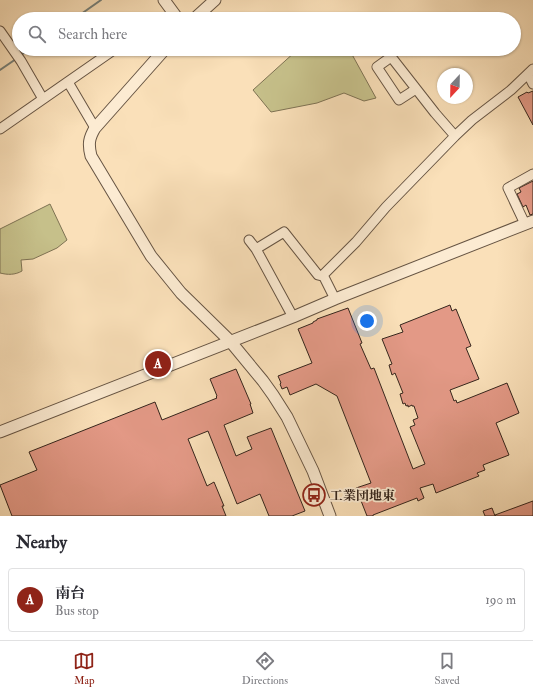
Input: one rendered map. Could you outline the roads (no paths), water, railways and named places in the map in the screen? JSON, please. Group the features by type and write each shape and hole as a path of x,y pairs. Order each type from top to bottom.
{"street":[{"path":"164,0 172,12"},
{"path":"201,12 214,0"},
{"path":"0,31 12,48"},
{"path":"18,56 43,99"},
{"path":"0,128 105,56"},
{"path":"159,56 95,128 89,140 91,156 151,256 181,293 230,341 263,381 287,417 313,471 330,516"},
{"path":"416,89 399,100 377,67 391,57 455,136"},
{"path":"322,276 356,242 386,207 472,120 511,90 530,72 533,84"},
{"path":"68,82 95,128"},
{"path":"0,432 293,317 529,222 508,188 533,174"},
{"path":"256,249 284,232 318,275 324,277 335,299"},
{"path":"249,240 256,249 293,317"}],"waterway":[{"path":"84,12 101,0"},
{"path":"0,70 16,59"}],"place":[{"name":"南台","path":"158,364"},
{"name":"工業団地東","path":"314,495"}]}
